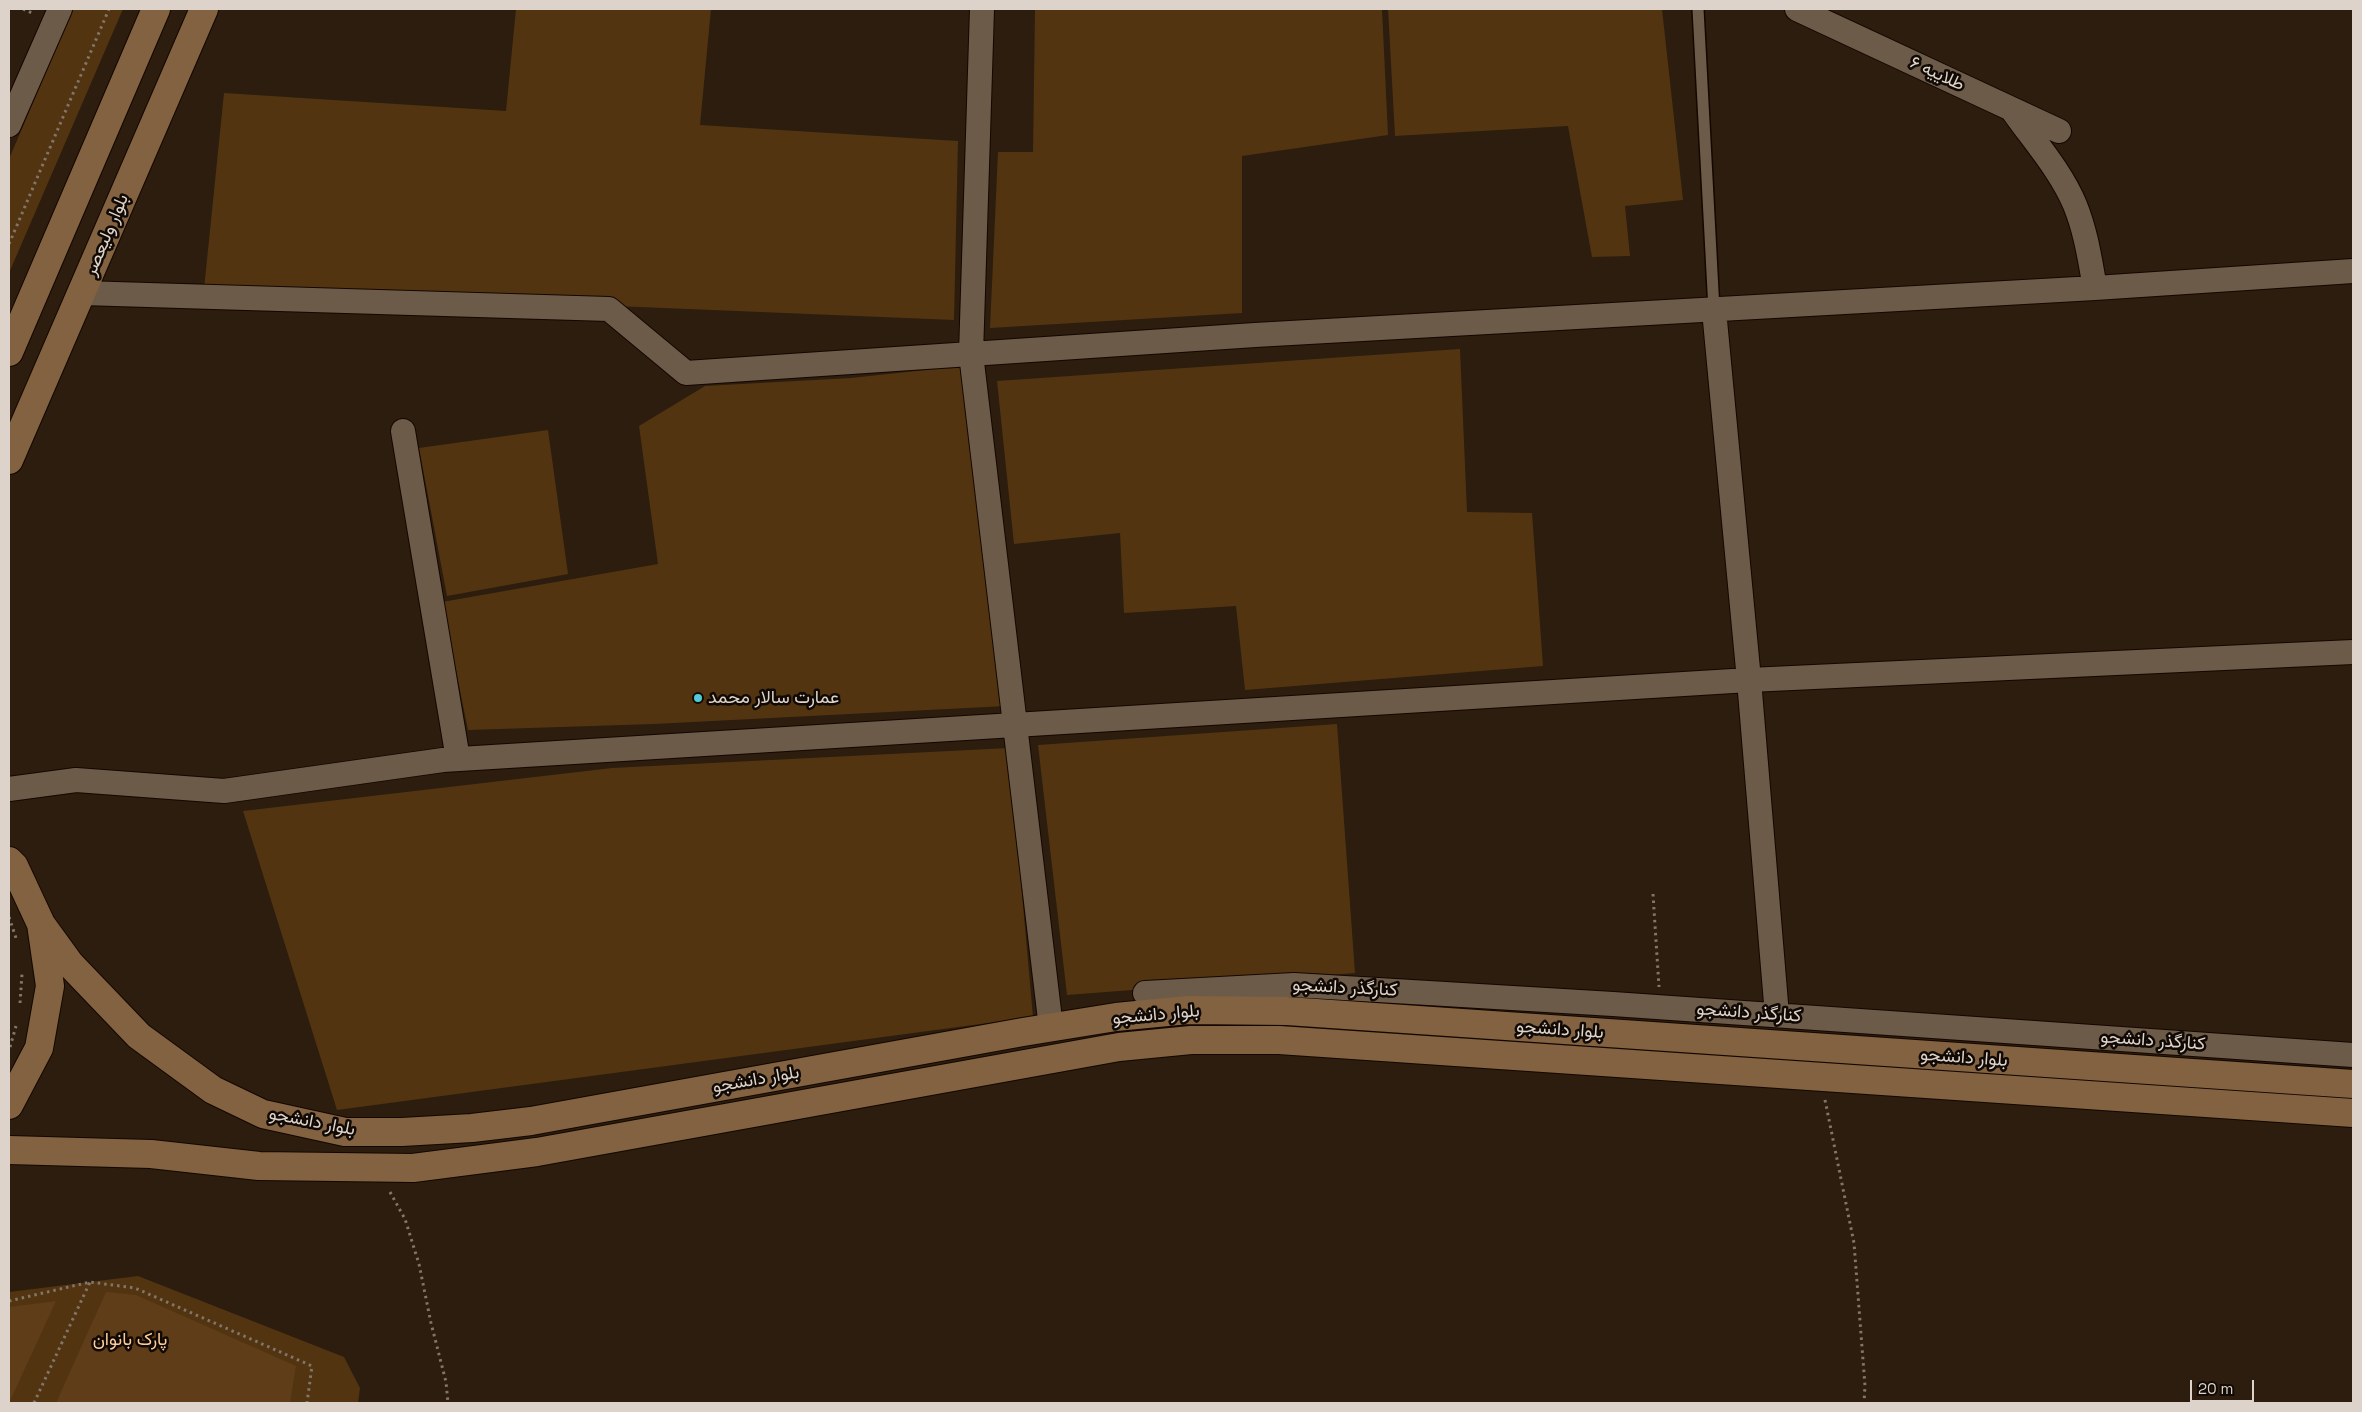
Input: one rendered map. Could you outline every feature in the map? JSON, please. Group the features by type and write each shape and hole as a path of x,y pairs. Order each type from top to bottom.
{"main road":[{"path":"9,352 156,9"},
{"name":"بلوار ولیعصر","path":"9,460 204,9"},
{"path":"9,1106 39,1048 50,986 41,924 10,861"},
{"name":"بلوار دانشجو","path":"41,924 70,964 139,1036 213,1090 263,1114 345,1132 432,1130 531,1120 1050,1028 1188,1010 1287,1011 2353,1084"},
{"name":"بلوار دانشجو","path":"9,1150 151,1154 259,1166 413,1168 537,1152 1119,1047 1191,1040 1279,1040 2353,1113"}],"street":[{"path":"9,125 60,9"},
{"path":"982,9 971,354 1050,1028"},
{"name":"طلاییه ۶","path":"1811,12 2059,131"},
{"path":"2012,109 2057,173 2075,204 2087,239 2095,288"},
{"path":"82,293 609,310 686,374 1255,335 2095,288 2353,271"},
{"path":"1714,310 1749,680 1777,1015"},
{"path":"403,431 458,760"},
{"path":"9,789 76,780 224,791 458,760 1749,680 2353,652"},
{"name":"کنارگذر دانشجو","path":"1145,993 1294,984 1660,1007 2353,1055"}],"lane":[{"path":"1698,9 1714,310"}],"path":[{"path":"9,244 109,9"},
{"path":"1652,894 1660,1007"},
{"path":"9,917 18,950"},
{"path":"20,1006 21,969"},
{"path":"9,1052 17,1025"},
{"path":"1822,1077 1829,1126 1854,1243 1865,1386 1864,1403"},
{"path":"376,1168 405,1219 419,1264 430,1323 446,1382 448,1403"},
{"path":"34,1403 90,1282"},
{"path":"9,1301 90,1282 135,1288 312,1366 306,1403"}],"green space":[{"path":"73,9 123,9 9,273 9,159"},
{"path":"516,9 711,9 700,125 958,141 954,320 204,289 224,93 506,111"},
{"path":"1035,9 1382,9 1388,135 1242,156 1242,313 990,328 998,152 1033,152"},
{"path":"1388,9 1662,9 1683,200 1625,206 1630,256 1592,257 1568,126 1395,136"},
{"path":"1460,349 1467,512 1532,513 1543,666 1245,690 1236,606 1124,613 1120,533 1014,544 997,381"},
{"path":"962,366 1006,706 654,724 468,730 442,602 658,564 639,426 705,386 851,378"},
{"path":"548,430 568,574 447,596 419,448"},
{"path":"1337,724 1355,973 1067,995 1038,745"},
{"path":"1009,748 1033,1017 337,1110 243,811 612,768"},
{"name":"پارک بانوان","path":"138,1276 344,1357 360,1388 358,1403 9,1403 9,1292"},
{"path":"106,1292 136,1295 296,1366 290,1403 56,1403"},
{"path":"56,1301 9,1403 9,1307"}],"place":[{"name":"عمارت سالار محمد","path":"698,698"}]}
